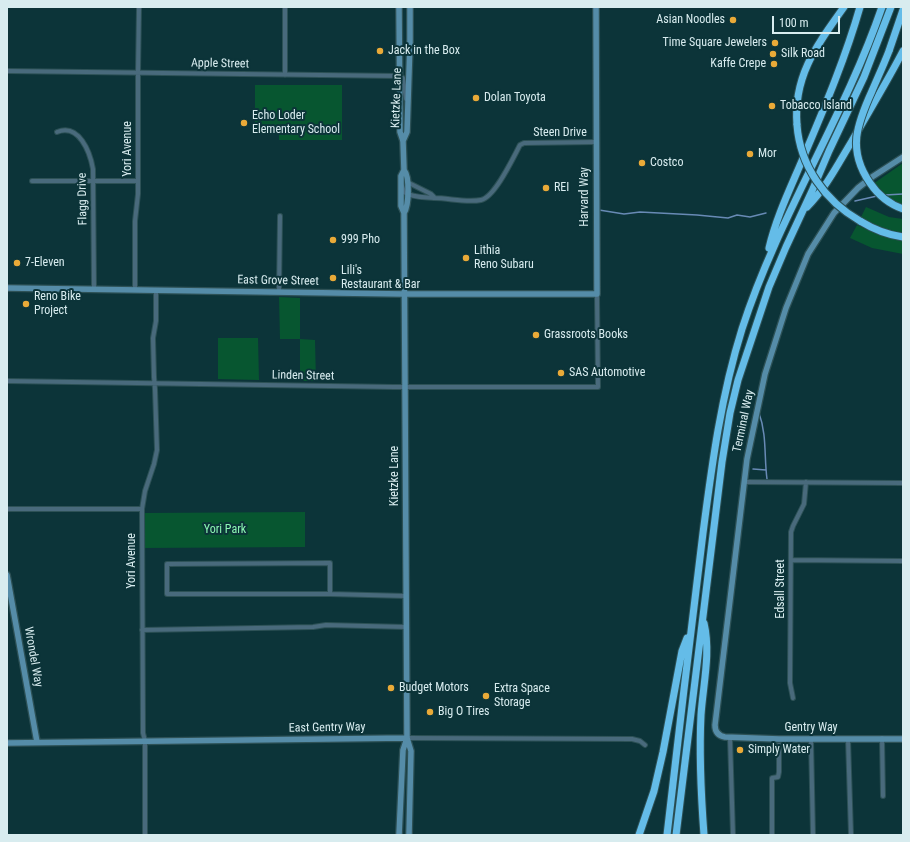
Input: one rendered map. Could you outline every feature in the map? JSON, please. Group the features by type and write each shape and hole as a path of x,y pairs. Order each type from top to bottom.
{"highway":[{"path":"844,7 816,47 804,71 797,102 797,125 799,139 806,161 819,185 832,201 845,212 867,226 892,235 903,237"},
{"path":"763,269 772,234 782,205 829,97 849,44 860,7"},
{"path":"667,835 711,469 718,425 735,352 763,269 850,88 882,7"},
{"path":"676,835 722,462 730,414 738,380 769,287 829,151 864,77 891,7"},
{"path":"903,10 889,51 860,119 856,147 863,172 871,184 885,199 903,209"},
{"path":"803,211 817,196 832,174 903,51"},
{"path":"703,619 707,637 700,748 700,786 704,835"},
{"path":"639,834 656,784 682,652 691,629"}],"street":[{"name":"Yori Avenue","path":"135,290 135,221 138,204 139,7"},
{"path":"285,7 285,75"},
{"name":"Kietzke Lane","path":"398,7 400,132 403,141 404,170 407,177 408,194 408,207 404,213"},
{"name":"Kietzke Lane","path":"403,141 407,132 410,7"},
{"name":"Harvard Way","path":"596,7 598,387"},
{"name":"Apple Street","path":"7,71 399,76"},
{"path":"399,76 403,78 408,108"},
{"name":"Flagg Drive","path":"56,132 70,131 75,133 83,140 92,162 94,181 94,290"},
{"name":"Steen Drive","path":"408,194 429,198 482,200 490,195 520,145 526,143 596,142"},
{"name":"Terminal Way","path":"719,735 715,730 715,725 747,459 765,374 786,308 803,265 828,220 842,203 872,177 903,157"},
{"name":"Kietzke Lane","path":"404,170 401,176 401,206 404,213 406,387 407,738 411,751 409,835"},
{"path":"32,181 138,181"},
{"path":"401,181 404,192 408,194"},
{"name":"Steen Drive","path":"407,182 431,194 434,198"},
{"path":"279,292 280,216"},
{"name":"East Grove Street","path":"7,288 404,294 597,294"},
{"name":"Yori Avenue","path":"145,835 142,509 145,491 157,450 153,338 156,321 156,290"},
{"name":"Linden Street","path":"7,381 406,387 598,387"},
{"path":"745,482 903,483"},
{"name":"Edsall Street","path":"794,698 790,683 791,532 804,504 806,482"},
{"path":"7,509 142,509"},
{"path":"791,560 903,561"},
{"path":"330,594 330,563 167,564 167,594 330,594 406,596"},
{"name":"Wrondel Way","path":"7,575 37,742"},
{"path":"142,630 313,627 326,625 406,627"},
{"name":"Gentry Way","path":"719,735 730,738 903,739"},
{"name":"Kietzke Lane","path":"399,835 403,750 407,738"},
{"name":"East Gentry Way","path":"7,743 407,738 632,739 640,741 645,745"},
{"path":"730,738 733,835"},
{"path":"882,738 883,796"},
{"path":"811,739 813,835"},
{"path":"848,739 851,835"},
{"path":"772,835 772,778 778,777 779,745"}],"green space":[{"path":"255,85 342,85 342,140 279,140 279,131 276,128 255,128"},
{"path":"903,163 903,206 890,199 873,184"},
{"path":"866,207 889,217 903,219 903,233 876,226 860,219"},
{"path":"857,225 882,236 903,241 903,254 872,248 850,238"},
{"path":"279,297 300,298 300,339 280,339"},
{"path":"218,338 258,338 259,380 218,379"},
{"path":"300,339 315,340 316,381 300,381"},
{"name":"Yori Park","path":"305,512 305,547 144,548 144,513"}],"waterway":[{"path":"885,195 903,194"},
{"path":"855,201 877,196"},
{"path":"599,210 624,214 640,212 728,218 737,215 750,217 766,213"},
{"path":"759,413 762,421 767,479"},
{"path":"753,469 766,470"}],"place":[{"name":"Asian Noodles","path":"733,20"},
{"name":"Time Square Jewelers","path":"775,43"},
{"name":"Jack in the Box","path":"380,51"},
{"name":"Silk Road","path":"773,54"},
{"name":"Kaffe Crepe","path":"774,64"},
{"name":"Dolan Toyota","path":"476,98"},
{"name":"Tobacco Island","path":"772,106"},
{"name":"Echo Loder Elementary School","path":"244,123"},
{"name":"Mor","path":"750,154"},
{"name":"Costco","path":"642,163"},
{"name":"REI","path":"546,188"},
{"name":"999 Pho","path":"333,240"},
{"name":"Lithia Reno Subaru","path":"466,258"},
{"name":"7-Eleven","path":"17,263"},
{"name":"Lili's Restaurant & Bar","path":"333,278"},
{"name":"Reno Bike Project","path":"26,304"},
{"name":"Grassroots Books","path":"536,335"},
{"name":"SAS Automotive","path":"561,373"},
{"name":"Budget Motors","path":"391,688"},
{"name":"Extra Space Storage","path":"486,696"},
{"name":"Big O Tires","path":"430,712"},
{"name":"Simply Water","path":"740,750"}]}
